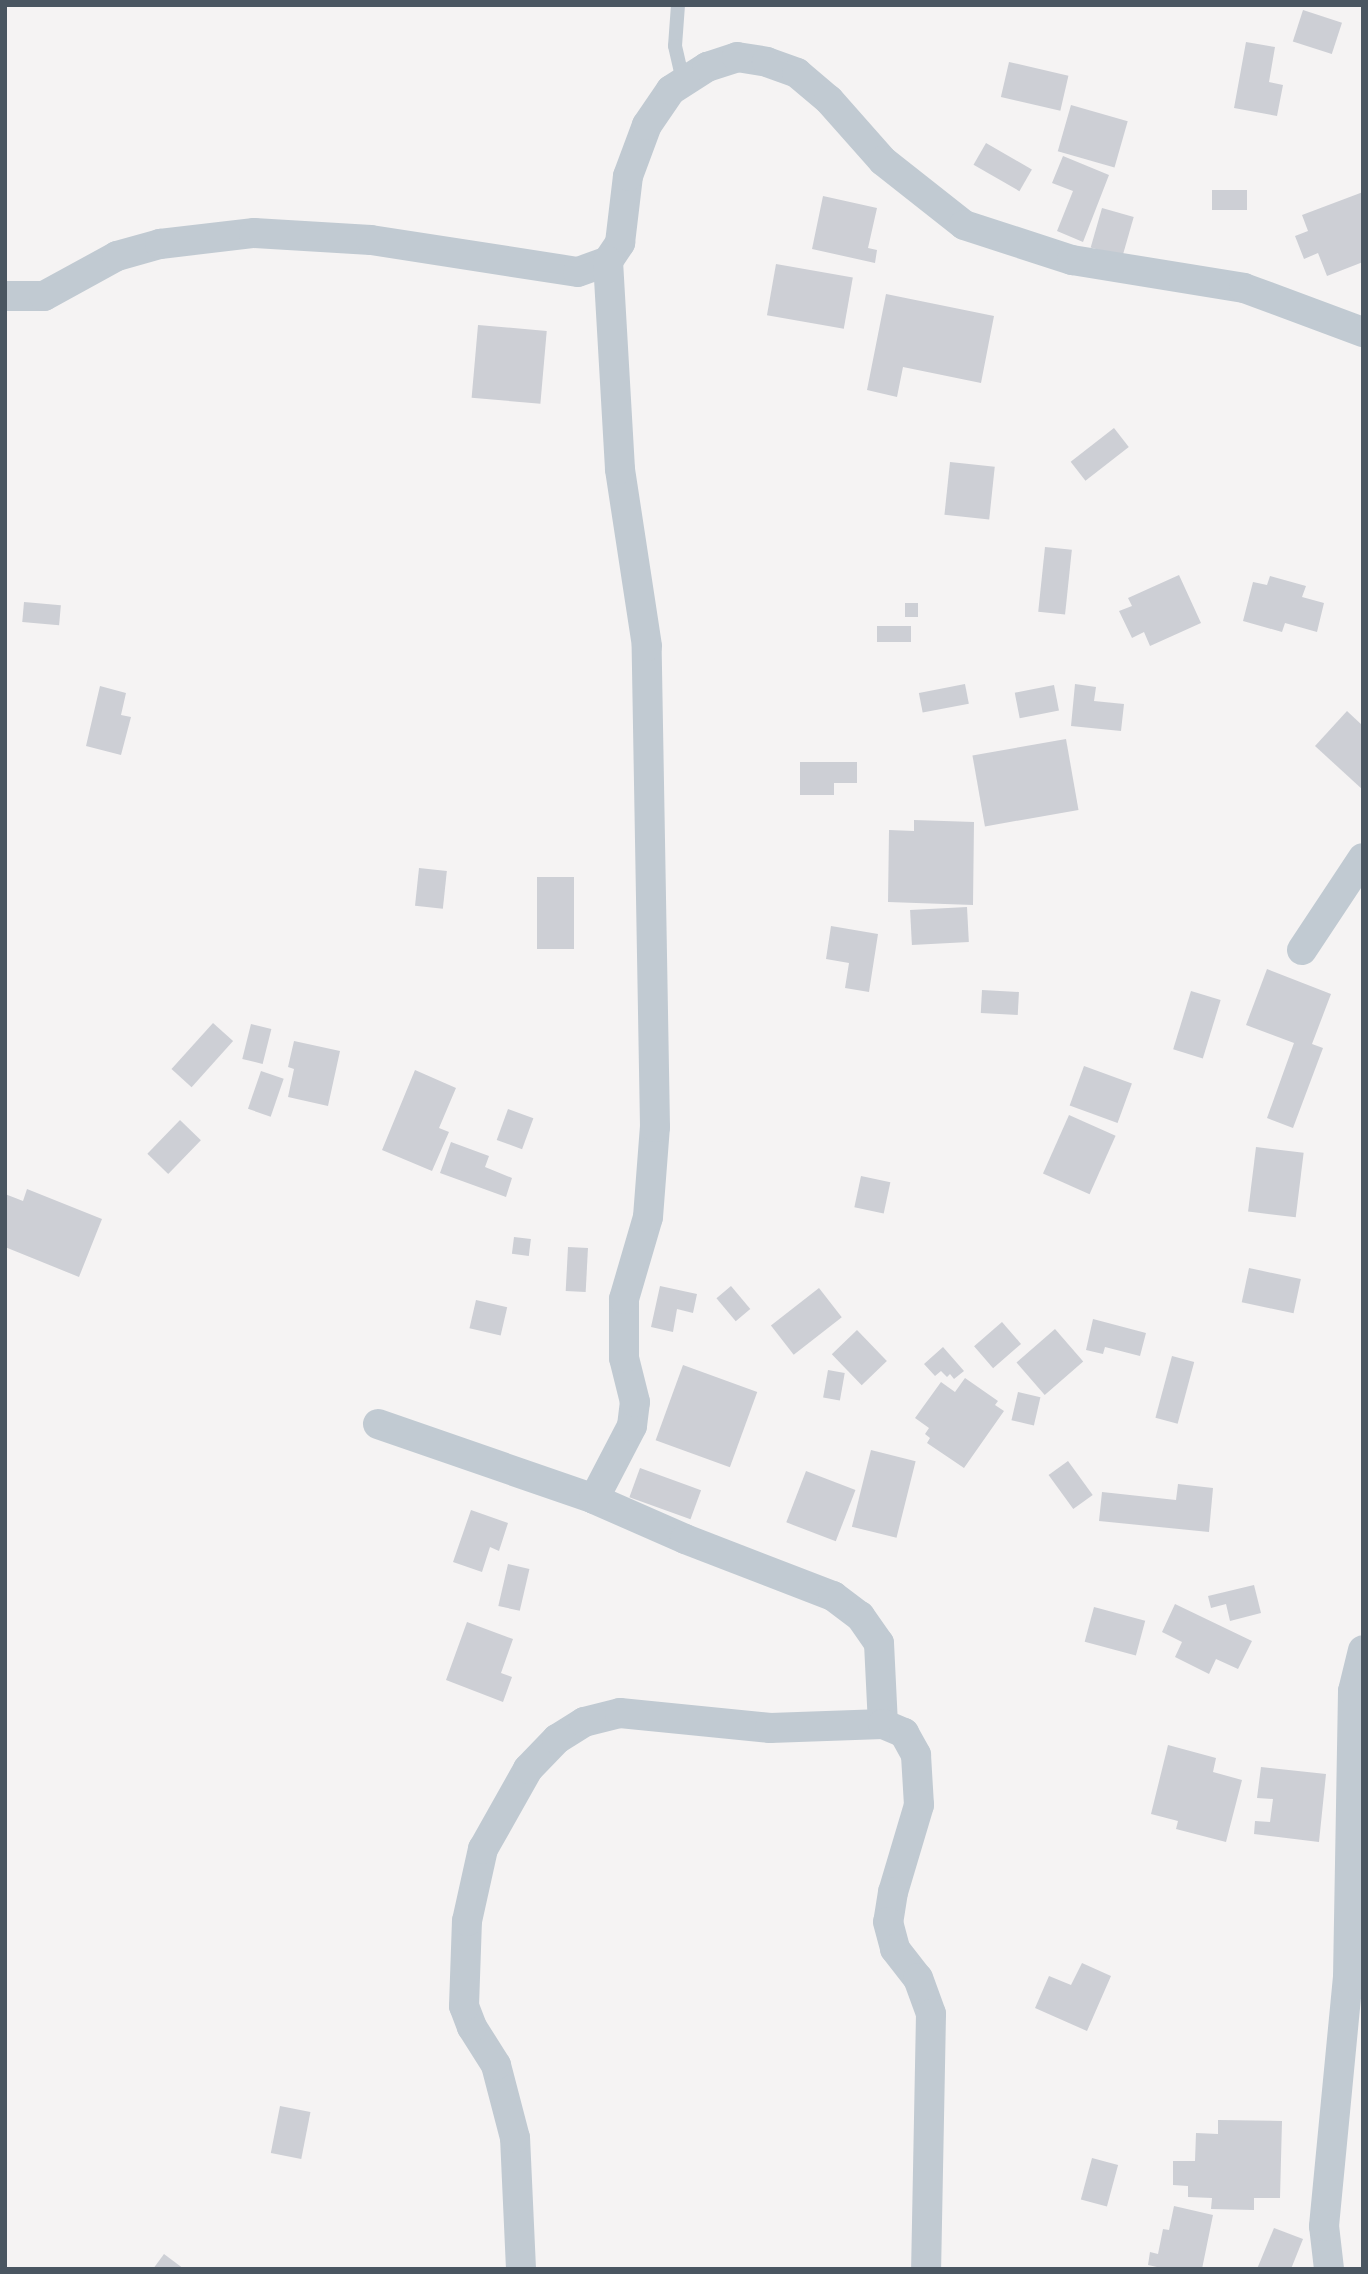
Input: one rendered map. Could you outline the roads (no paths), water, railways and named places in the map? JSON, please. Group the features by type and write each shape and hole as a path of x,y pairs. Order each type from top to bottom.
{"street":[{"path":"5,296 44,296 80,279 117,256 160,244 254,233 371,240 578,272 608,261 620,243 628,176 647,125 671,90 707,67 737,57 797,73 829,100 883,161 964,225 1072,260 1244,288 1363,332"},
{"path":"594,1499 632,1426 635,1402 624,1358 624,1298 648,1217 654,1127 647,646 620,468 608,261"},
{"path":"1302,950 1363,858"},
{"path":"378,1424 594,1499 685,1539 833,1596 860,1616 878,1643 883,1724"},
{"path":"1329,2269 1324,2226 1348,1978 1353,1691 1363,1650"},
{"path":"521,2269 514,2138 496,2065 472,2027 464,2006 467,1921 483,1849 528,1769 557,1740 584,1722 620,1713 770,1728 883,1724 904,1733 916,1755 919,1805 893,1892 888,1922 895,1949 918,1978 931,2014 926,2269"}],"lane":[{"path":"678,5 675,46 683,82"}]}
